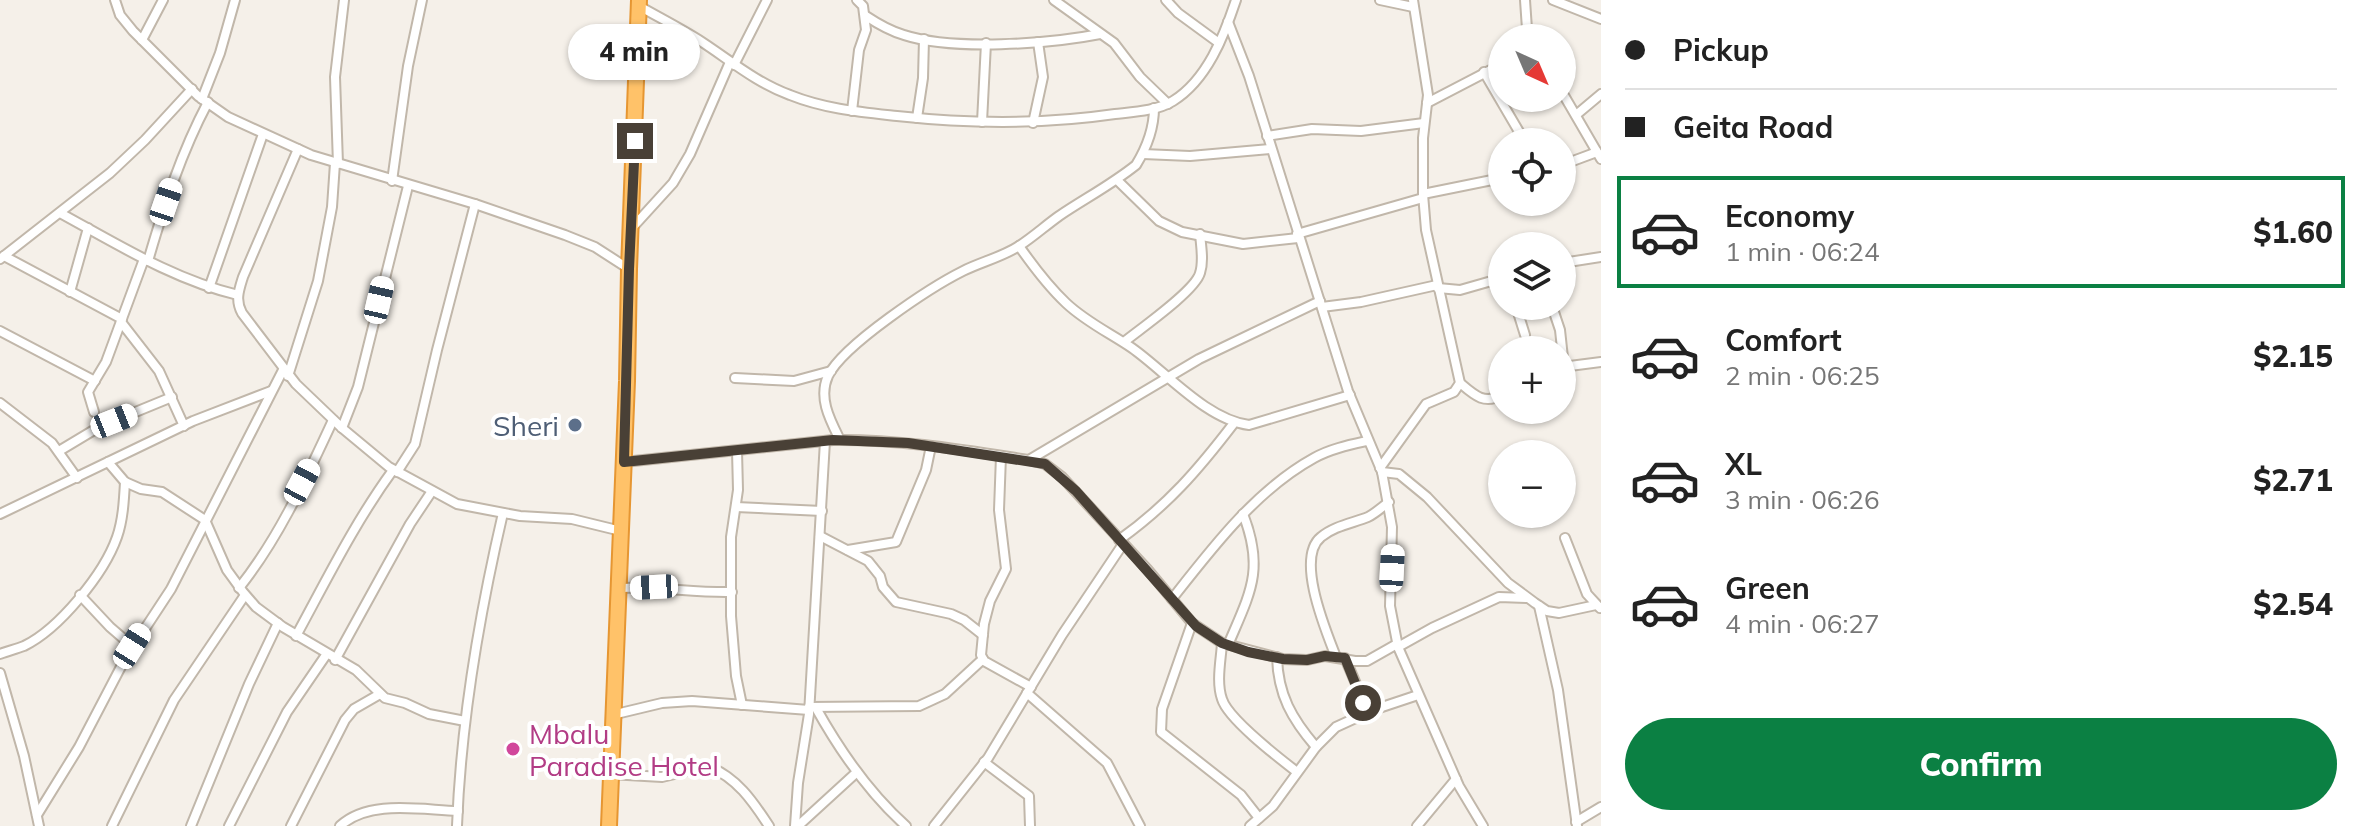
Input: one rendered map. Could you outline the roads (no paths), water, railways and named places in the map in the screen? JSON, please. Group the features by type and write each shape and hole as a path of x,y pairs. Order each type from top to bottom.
{"highway":[{"path":"609,826 639,3"}],"street":[{"path":"115,0 120,15 142,40 205,101 263,134 337,163 475,204 595,247 629,269"},
{"path":"142,40 163,0"},
{"path":"94,412 88,398 106,362 205,101 235,0"},
{"path":"37,815 79,747 132,646 171,589 271,391 286,373 318,281 332,207 337,163 335,77 344,0"},
{"path":"392,181 406,79 422,0"},
{"path":"631,229 657,202 685,164 732,64 767,0"},
{"path":"852,111 859,50 866,30 866,16 857,0"},
{"path":"1054,0 1114,43 1140,77 1168,104"},
{"path":"1166,0 1178,13 1219,43"},
{"path":"639,3 760,82 824,107 917,118 1033,123 1061,122 1168,104 1194,84 1212,58 1236,0"},
{"path":"1380,0 1413,4 1428,95 1424,123 1426,230 1460,383 1488,400"},
{"path":"1525,0 1527,24"},
{"path":"1553,0 1601,19"},
{"path":"866,16 884,27 924,39 1038,42 1100,34"},
{"path":"1228,22 1249,76 1350,395 1381,470 1389,502 1393,551 1390,606 1398,646 1456,779 1483,826"},
{"path":"917,118 923,78 924,39"},
{"path":"1033,123 1043,77 1038,42"},
{"path":"982,122 986,43"},
{"path":"1427,103 1488,70"},
{"path":"1484,72 1517,128"},
{"path":"184,426 172,397 146,351 121,320 2,258 145,140 192,89"},
{"path":"1576,115 1601,94"},
{"path":"840,440 828,415 823,394 832,371 867,334 933,289 962,271 1019,246 1136,165 1154,125 1154,108"},
{"path":"1574,112 1599,156 1576,162"},
{"path":"1267,136 1312,129 1361,131 1424,123"},
{"path":"209,288 263,134"},
{"path":"298,149 238,295 242,313 286,373 333,420 395,471 457,504 503,513 572,519 621,531"},
{"path":"1143,154 1190,156 1270,149"},
{"path":"1117,180 1159,221 1182,232 1243,244 1298,236 1423,196 1488,181"},
{"path":"342,428 358,387 408,186"},
{"path":"296,636 340,551 415,444 475,204"},
{"path":"60,213 146,260 209,288 238,295"},
{"path":"70,292 88,228"},
{"path":"1124,342 1198,278 1202,263 1200,234"},
{"path":"1019,246 1065,302 1082,317 1124,342 1216,414 1234,423 1249,425 1262,422 1350,395"},
{"path":"1576,261 1601,257"},
{"path":"1029,460 1199,359 1321,304 1361,302 1437,286 1460,290 1488,282"},
{"path":"1520,320 1525,335"},
{"path":"0,331 95,381"},
{"path":"1576,365 1601,362"},
{"path":"735,378 794,381 832,371"},
{"path":"1381,470 1426,404 1454,392 1460,383"},
{"path":"0,514 184,426 271,391"},
{"path":"59,451 99,427 172,397"},
{"path":"0,403 31,425 59,451 77,478"},
{"path":"112,826 174,700 277,531 333,420"},
{"path":"936,825 984,762 1121,542 1178,492 1234,423"},
{"path":"624,462 825,441 866,440 931,446 1045,464 1062,477 1192,623 1225,644 1277,657 1367,661 1499,597 1528,598"},
{"path":"796,826 798,783 811,708 825,441"},
{"path":"1172,599 1243,514 1296,469 1316,457 1367,441"},
{"path":"848,550 896,542 926,470 931,446"},
{"path":"737,451 736,507 731,537 733,652 742,705"},
{"path":"612,715 662,703 692,701 811,708 919,706 945,694 983,659 983,635 990,601 1006,569 1007,557 999,510 1001,456"},
{"path":"108,462 125,482 141,489 162,492 205,520 227,570 242,591 278,623 356,670 380,694 429,714 465,721"},
{"path":"1381,470 1399,474 1427,497 1508,583 1539,606 1559,613 1599,606"},
{"path":"0,654 25,645 47,631 102,567 117,537 123,513 125,482"},
{"path":"229,826 287,712 331,657 432,491"},
{"path":"1368,712 1341,658 1313,587 1311,559 1320,537 1372,515 1389,502"},
{"path":"736,507 822,511"},
{"path":"457,826 465,721 481,611 503,513"},
{"path":"1243,514 1256,563 1254,579 1225,644 1219,682 1222,699 1232,714 1297,772"},
{"path":"820,536 868,561 896,602 951,614 983,635"},
{"path":"1565,538 1587,594 1599,606"},
{"path":"618,588 732,592"},
{"path":"80,595 132,646"},
{"path":"1539,606 1558,690 1576,824 1601,807"},
{"path":"191,826 249,684 278,623"},
{"path":"1192,623 1162,709 1161,732 1241,795 1259,818"},
{"path":"1277,657 1279,683 1285,703 1316,747"},
{"path":"983,659 1029,690 1107,763 1140,826"},
{"path":"0,673 24,756 39,826"},
{"path":"291,826 345,720 354,709 380,694"},
{"path":"1250,826 1273,806 1316,747 1336,727 1418,695"},
{"path":"811,708 857,772 906,826"},
{"path":"984,762 1029,796 1030,826"},
{"path":"610,774 662,777 708,766 735,782 752,799 769,826"},
{"path":"796,826 857,772"},
{"path":"1417,826 1456,779"},
{"path":"340,826 348,818 375,810 458,811"}],"place":[{"name":"Sheri","path":"575,425"},
{"name":"Mbalu Paradise Hotel","path":"513,749"}]}
